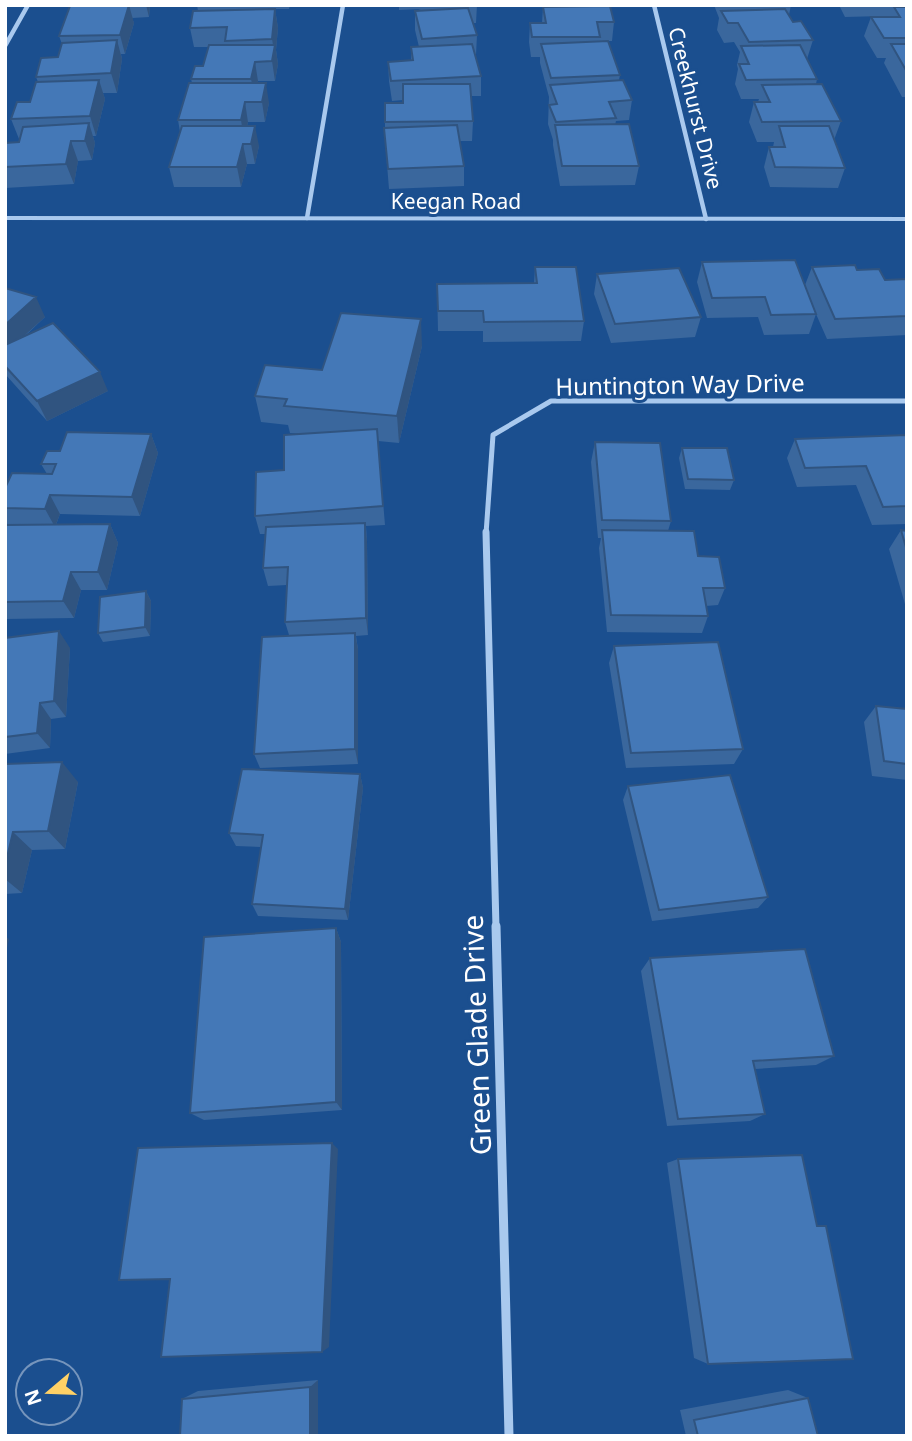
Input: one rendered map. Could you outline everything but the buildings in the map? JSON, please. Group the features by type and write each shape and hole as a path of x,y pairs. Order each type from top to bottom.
{"street":[{"path":"5,46 28,5"},
{"path":"307,218 330,96 343,5"},
{"name":"Creekhurst Drive","path":"654,5 706,219"},
{"name":"Keegan Road","path":"5,218 907,219"},
{"name":"Huntington Way Drive","path":"488,633 486,525 493,435 551,401 907,401"},
{"name":"Green Glade Drive","path":"488,633 509,1436"}]}
